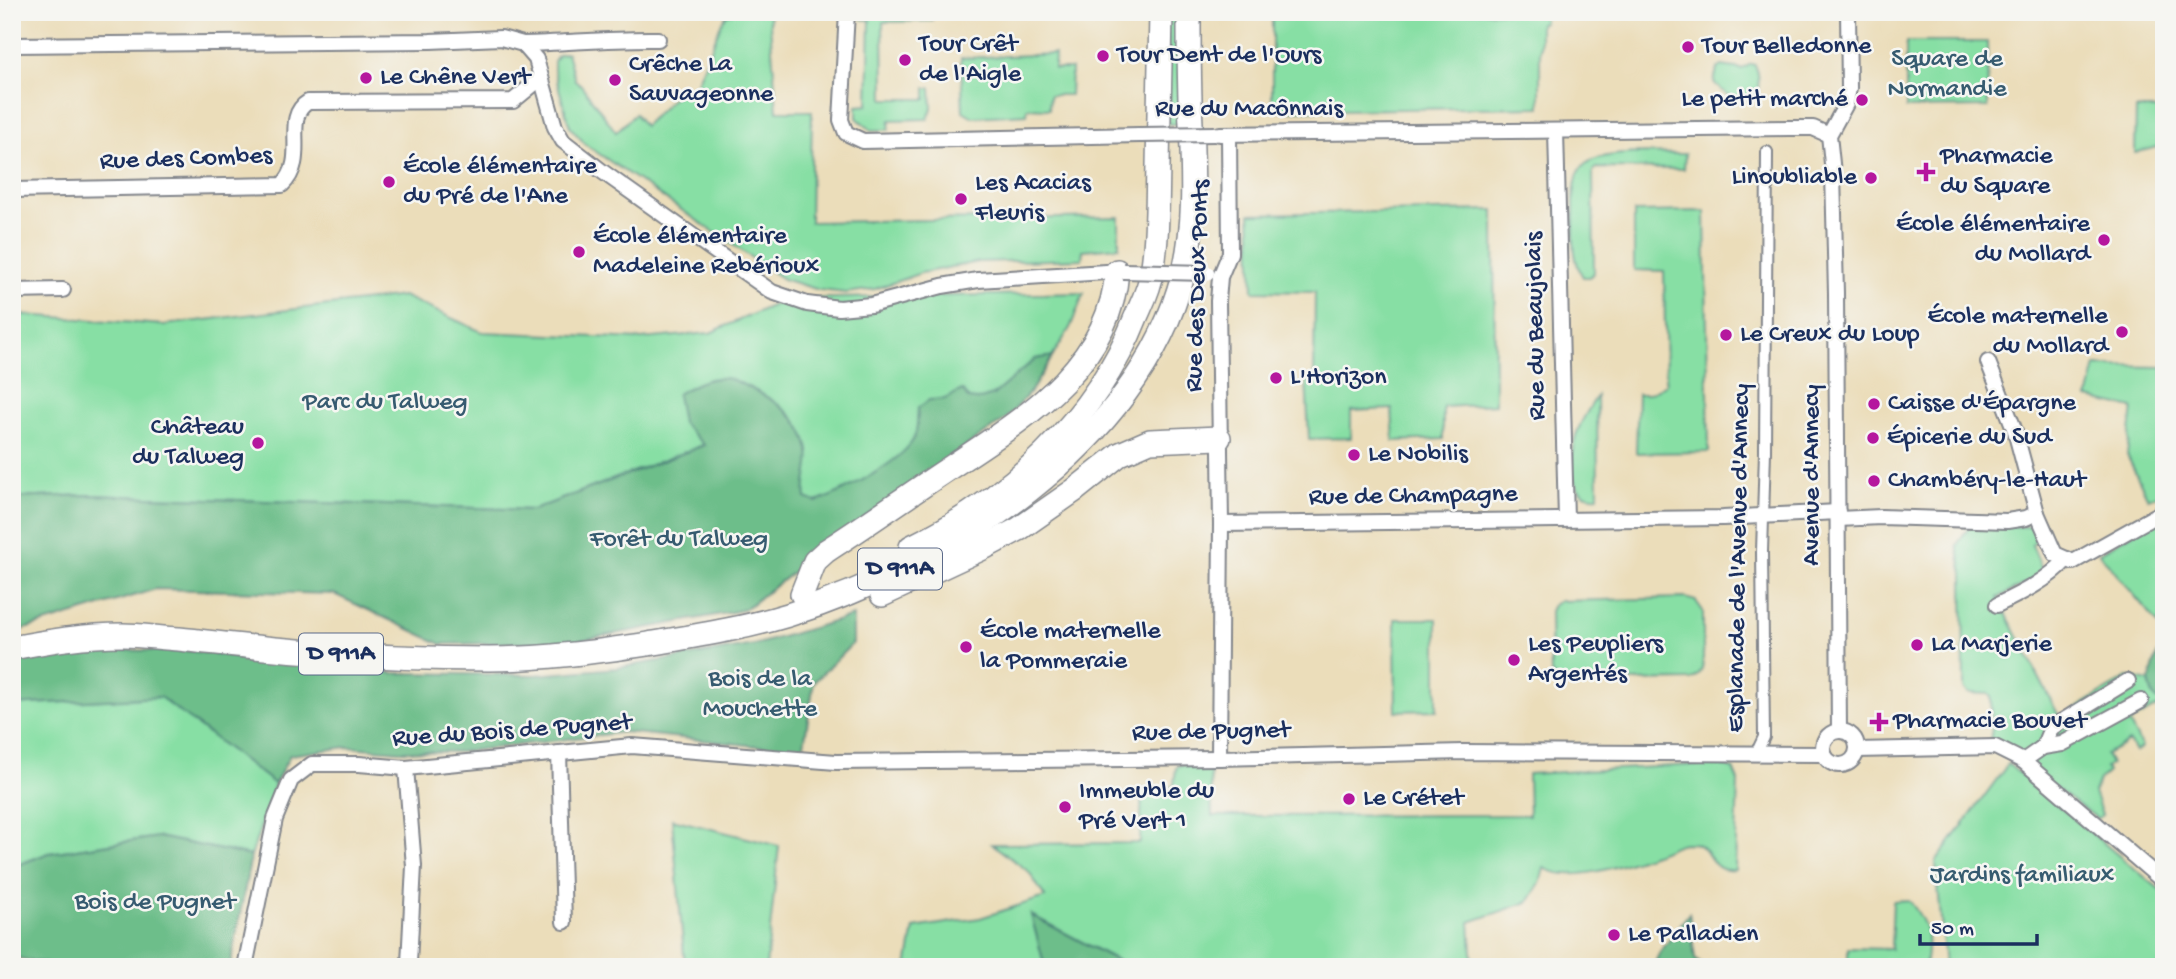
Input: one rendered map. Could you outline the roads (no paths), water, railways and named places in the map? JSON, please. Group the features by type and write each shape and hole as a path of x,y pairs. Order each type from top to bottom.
{"main road":[{"name":"D 911A","path":"670,640 709,622 839,580 917,544 1003,490 1046,452 1092,398 1112,369 1128,338 1152,273 1157,192 1161,12"},
{"name":"D 911A","path":"12,648 71,637 127,635 297,651 488,659 538,658 721,633 790,614 910,565 948,544 1015,500 1065,460 1118,404 1146,365 1164,330 1183,275 1189,246 1194,186 1189,12"},
{"path":"802,594 815,561 826,551 1034,410 1068,378 1091,347 1109,315 1120,271"},
{"path":"670,640 723,645 825,617 985,547 1018,529 1075,490 1120,454 1150,441 1219,438"}],"street":[{"name":"Rue du Macônnais","path":"847,12 841,120 846,133 863,141 1776,128 1813,128 1829,135"},
{"path":"1829,135 1846,104 1849,88 1848,12"},
{"path":"12,45 501,38 523,44 555,44 583,40 658,39"},
{"path":"523,44 537,59 555,127 564,141 603,172 772,292 807,304 839,308 871,305 978,279 1120,271 1213,275"},
{"name":"Rue des Combes","path":"12,190 282,185 292,174 296,164 296,114 308,102 513,101 541,78"},
{"name":"Rue du Beaujolais","path":"1556,131 1566,519"},
{"name":"Rue des Deux Ponts","path":"1221,524 1218,301 1213,275 1230,253 1222,134"},
{"name":"Avenue d'Annecy","path":"1829,135 1833,173 1836,293 1839,731"},
{"name":"Esplanade de l'Avenue d'Annecy","path":"1749,754 1765,737 1763,516 1767,152"},
{"path":"12,291 63,290"},
{"path":"1987,362 2015,431 2037,513 2054,554 2073,562 2164,511"},
{"name":"Rue de Champagne","path":"1221,524 1763,516 2007,521 2037,513"},
{"path":"1219,758 1221,524"},
{"path":"1997,605 2026,591 2059,568 2067,559"},
{"path":"2043,747 2051,727 2128,681"},
{"path":"2023,761 2043,747 2062,744 2141,701"},
{"path":"1839,731 1852,736 1857,750 1852,760 1842,765 1831,763 1824,754 1826,739 1839,731"},
{"name":"Rue du Bois de Pugnet","path":"245,967 275,819 291,780 312,764 406,768 632,746 681,751"},
{"path":"1857,750 1994,747 2023,761 2164,883"},
{"name":"Rue de Pugnet","path":"681,751 836,762 1219,758 1463,751 1749,754"},
{"path":"559,753 564,922"},
{"path":"1749,754 1824,754"},
{"path":"406,768 414,866 409,963"}],"place":[{"name":"Tour Belledonne","path":"1688,47"},
{"name":"Tour Dent de l'Ours","path":"1103,56"},
{"name":"Tour Crêt de l'Aigle","path":"905,60"},
{"name":"Le Chêne Vert","path":"366,78"},
{"name":"Crêche La Sauvageonne","path":"615,80"},
{"name":"Le petit marché","path":"1862,100"},
{"name":"Pharmacie du Square","path":"1926,172"},
{"name":"Linoubliable","path":"1871,178"},
{"name":"École élémentaire du Pré de l'Ane","path":"389,182"},
{"name":"Les Acacias Fleuris","path":"961,199"},
{"name":"École élémentaire du Mollard","path":"2104,240"},
{"name":"École élémentaire Madeleine Rebérioux","path":"579,252"},
{"name":"École maternelle du Mollard","path":"2122,332"},
{"name":"Le Creux du Loup","path":"1726,335"},
{"name":"L'Horizon","path":"1276,378"},
{"name":"Caisse d'Épargne","path":"1874,404"},
{"name":"Épicerie du Sud","path":"1873,438"},
{"name":"Château du Talweg","path":"258,443"},
{"name":"Le Nobilis","path":"1354,455"},
{"name":"Chambéry-le-Haut","path":"1874,481"},
{"name":"La Marjerie","path":"1917,645"},
{"name":"École maternelle la Pommeraie","path":"966,647"},
{"name":"Les Peupliers Argentés","path":"1514,660"},
{"name":"Pharmacie Bouvet","path":"1879,722"},
{"name":"Le Crétet","path":"1349,799"},
{"name":"Immeuble du Pré Vert 1","path":"1065,807"},
{"name":"Le Palladien","path":"1614,935"}],"park label":[{"name":"Square de Normandie","path":"1947,75"},
{"name":"Parc du Talweg","path":"385,403"},
{"name":"Forêt du Talweg","path":"679,540"},
{"name":"Bois de la Mouchette","path":"760,695"},
{"name":"Jardins familiaux","path":"2022,876"},
{"name":"Bois de Pugnet","path":"155,903"}]}
